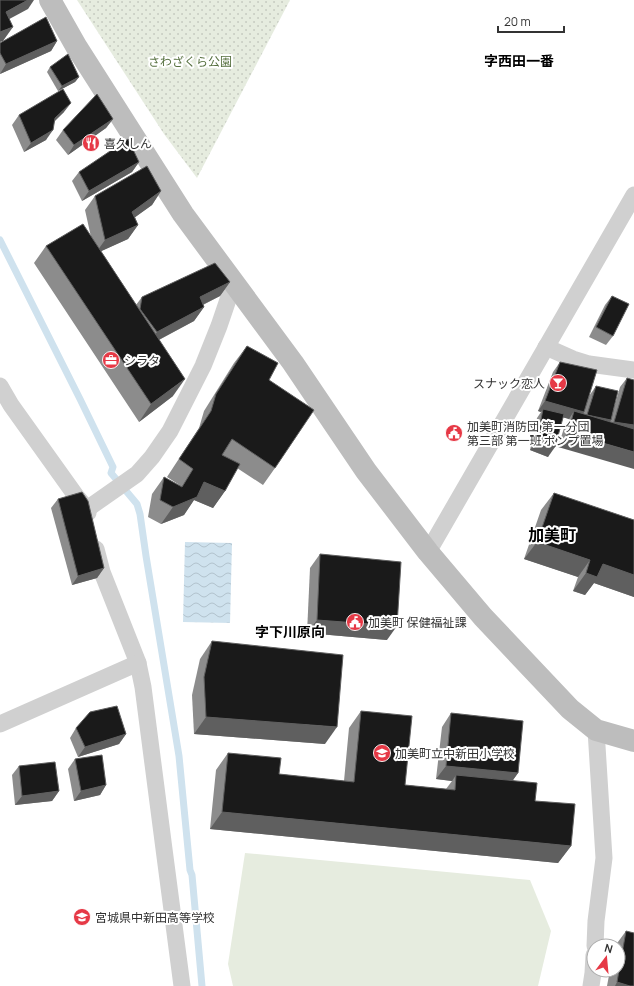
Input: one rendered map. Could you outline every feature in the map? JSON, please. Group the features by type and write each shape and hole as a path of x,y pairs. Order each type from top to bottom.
{"street":[{"path":"50,0 80,53 183,214 293,363 366,471 428,552 483,617 570,709 596,730 634,741"},
{"path":"428,552 634,195"},
{"path":"87,509 137,474 152,457 170,431 203,366 217,333 234,282"},
{"path":"546,347 573,359 589,364 634,370"},
{"path":"0,386 11,405 76,496 87,509 102,572 138,663 144,694 182,986"},
{"path":"0,724 138,663"},
{"path":"595,938 604,858 596,730"}],"green space":[{"name":"さわざくら公園","path":"77,0 290,0 197,178 164,134"},
{"path":"245,853 530,880 551,931 538,986 233,986 228,964"}],"water":[{"path":"185,542 232,543 230,623 183,622"}],"building":[{"path":"0,0 28,0 6,12 13,27 0,32"},
{"path":"46,17 57,41 6,64 0,53 0,43"},
{"path":"68,54 79,77 62,86 50,67"},
{"path":"63,89 71,103 55,118 53,130 31,143 19,115"},
{"path":"97,94 113,119 74,145 63,130"},
{"path":"128,139 139,162 89,191 79,172"},
{"path":"147,166 161,191 132,212 138,225 105,240 95,196"},
{"path":"83,224 185,379 151,404 46,246"},
{"path":"215,263 230,282 200,297 204,307 157,332 140,309 142,297"},
{"path":"612,296 629,304 613,336 596,327"},
{"path":"247,346 278,363 269,380 314,410 275,468 232,439 222,455 240,464 225,491 204,482 197,497 173,507 160,500 164,477 182,487 193,469 179,459 211,411 216,394"},
{"path":"560,362 597,370 584,412 545,401"},
{"path":"627,378 634,380 634,425 614,422"},
{"path":"596,386 618,391 611,420 587,415"},
{"path":"543,409 564,414 555,447 537,441"},
{"path":"574,411 634,429 634,452 568,433"},
{"path":"82,492 88,501 104,568 78,576 58,499"},
{"path":"554,493 634,520 634,575 603,564 597,577 586,573 590,560 537,542"},
{"path":"320,554 401,562 397,626 317,620"},
{"path":"212,641 343,655 337,727 206,717 204,677"},
{"path":"117,706 126,734 85,747 76,728 90,712"},
{"path":"361,711 412,716 405,785 455,790 456,775 537,783 535,801 575,804 571,846 222,812 228,753 281,758 279,774 354,782"},
{"path":"451,713 523,721 518,773 446,766"},
{"path":"102,755 106,785 81,791 75,759"},
{"path":"55,762 59,791 22,796 19,766"},
{"path":"626,931 634,933 634,986 617,982 618,978 626,978 626,938 625,938"}],"waterway":[{"path":"0,240 113,467 111,473 137,504 140,514 179,756 202,986"}],"place":[{"name":"喜久しん","path":"91,143"},
{"name":"シラタ","path":"111,360"},
{"name":"スナック恋人","path":"558,383"},
{"name":"加美町消防団 第一分団 第三部 第一班 ポンプ置場","path":"454,433"},
{"name":"加美町 保健福祉課","path":"355,622"},
{"name":"加美町立中新田小学校","path":"382,753"},
{"name":"宮城県中新田高等学校","path":"82,917"}],"district":[{"name":"字西田一番","path":"519,60"},
{"name":"加美町","path":"552,535"},
{"name":"字下川原向","path":"290,631"}]}
